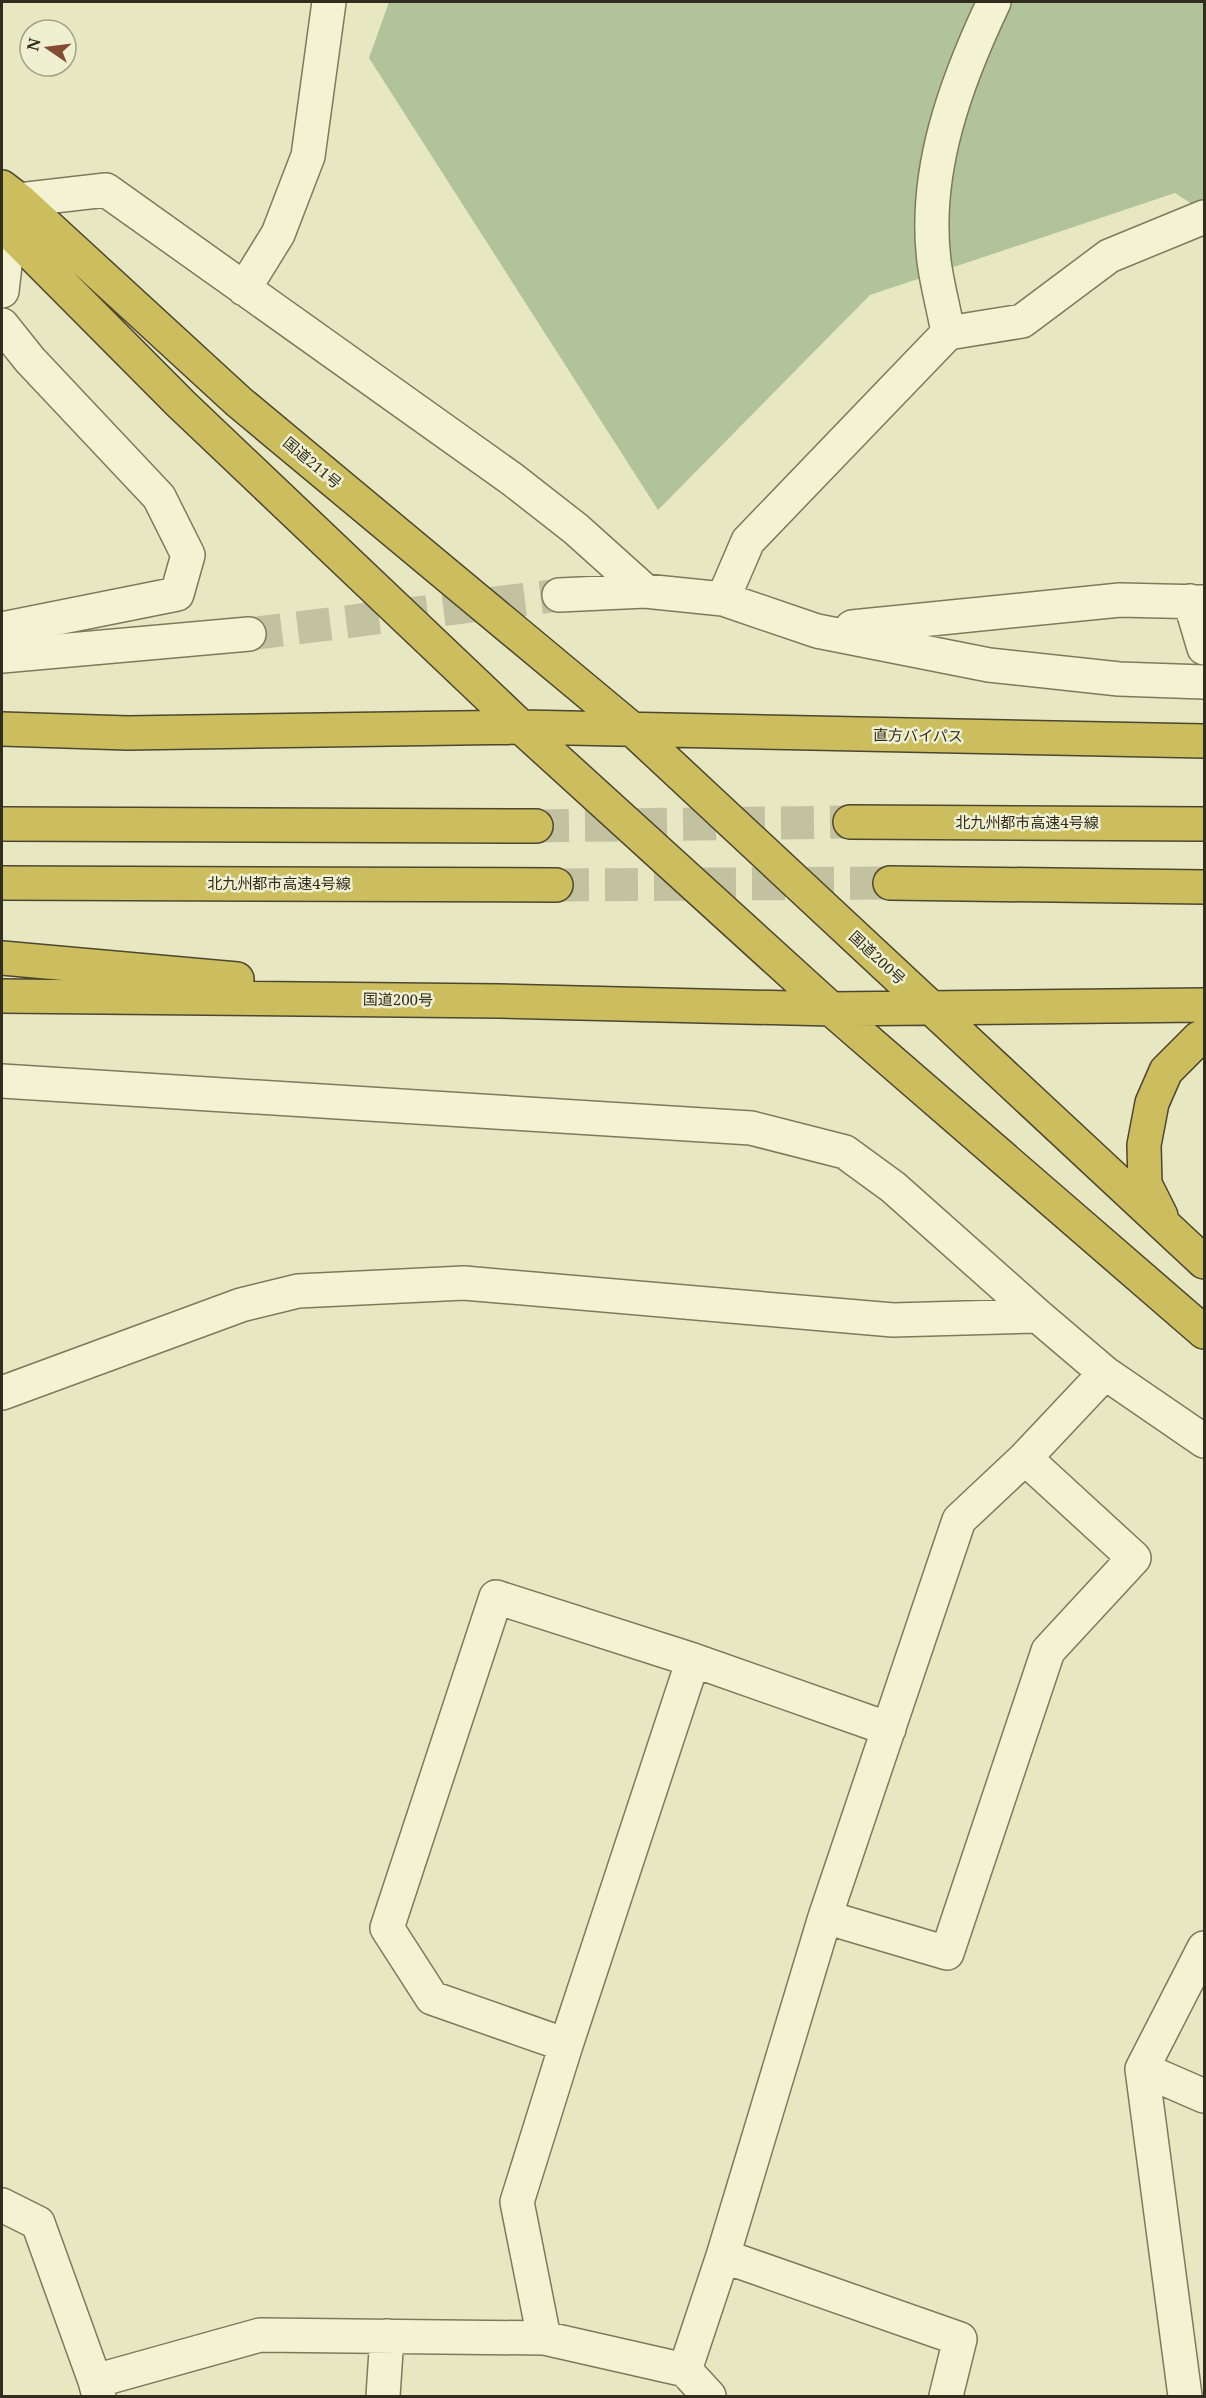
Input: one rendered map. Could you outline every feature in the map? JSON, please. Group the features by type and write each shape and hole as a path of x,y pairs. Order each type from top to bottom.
{"highway":[{"path":"8,211 181,404 521,727 831,1009 1204,1332"},
{"name":"国道211号","path":"8,211 632,729"},
{"path":"2,729 128,733 521,727 632,729"},
{"name":"直方バイパス","path":"632,729 1204,741"},
{"name":"国道200号","path":"632,729 1204,1262"},
{"path":"2,752 128,733"},
{"name":"北九州都市高速4号線","path":"850,822 1204,824"},
{"path":"2,824 536,826"},
{"name":"北九州都市高速4号線","path":"2,883 556,885"},
{"path":"890,883 1204,887"},
{"path":"2,958 499,1001"},
{"name":"国道200号","path":"2,996 499,1001 831,1009"},
{"path":"831,1009 1204,1005"},
{"path":"1168,1229 1145,1184 1144,1145 1152,1103 1166,1071 1199,1038 1204,1036"}],"street":[{"path":"244,289 278,234 308,156 329,2"},
{"path":"948,333 934,260 933,204 942,134 972,48 994,2"},
{"path":"2,291 8,211 106,190 512,479 576,529 645,591"},
{"path":"723,599 748,541 948,333 1022,321 1109,256 1204,217"},
{"path":"2,325 30,360 159,497 188,555 177,594 2,629"},
{"path":"576,529 574,594 645,591 723,599 817,631 989,665 1119,679 1204,682"},
{"path":"817,631 1120,600 1197,601 1203,643"},
{"path":"2,656 249,634"},
{"path":"2,1082 751,1128 845,1152 893,1187 1105,1373 1204,1441"},
{"path":"2,1393 241,1305 298,1291 464,1283 893,1320 1038,1316"},
{"path":"685,2370 723,2256 825,1917 959,1520 1025,1458 1105,1373"},
{"path":"825,1917 947,1953 1048,1651 1134,1558 1025,1458"},
{"path":"566,2045 432,1998 387,1928 496,1597 693,1660 890,1729"},
{"path":"544,2338 517,2202 566,2045 693,1660"},
{"path":"1185,2397 1142,2069 1204,1948"},
{"path":"1142,2069 1204,2096"},
{"path":"2,2205 38,2223 97,2389 260,2336 544,2338 685,2370 709,2397"},
{"path":"723,2256 960,2338 946,2397"},
{"path":"383,2397 387,2336"}],"green space":[{"path":"389,2 1204,2 1204,212 1175,193 870,295 658,510 369,58"}],"tunnel":[{"path":"249,634 559,595"},
{"path":"536,826 850,822"},
{"path":"556,885 890,883"}]}
